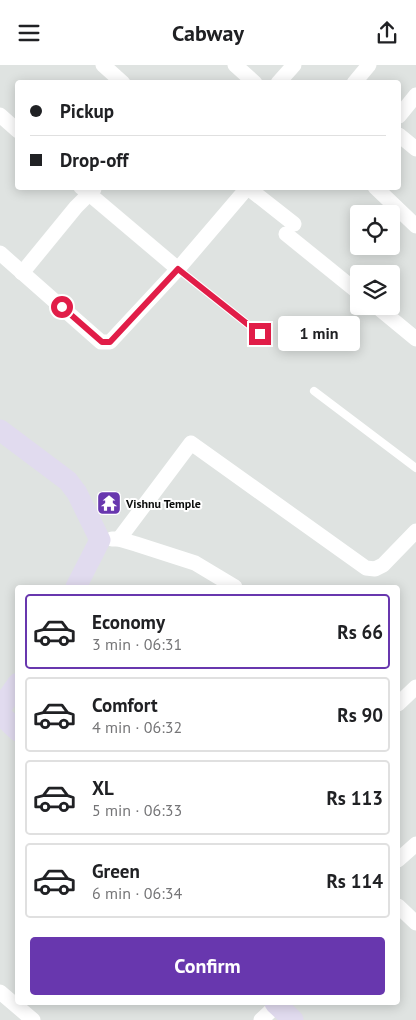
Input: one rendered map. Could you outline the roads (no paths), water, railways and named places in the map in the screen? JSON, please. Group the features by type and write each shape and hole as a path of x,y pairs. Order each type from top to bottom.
{"street":[{"path":"103,65 120,80"},
{"path":"235,65 252,80"},
{"path":"281,80 294,65"},
{"path":"356,80 369,65"},
{"path":"401,114 416,95"},
{"path":"0,115 15,128"},
{"path":"401,137 416,149"},
{"path":"22,273 88,190 178,269"},
{"path":"0,253 102,342 110,342 178,269 246,190"},
{"path":"250,190 350,285"},
{"path":"379,190 416,226"},
{"path":"387,315 416,339"},
{"path":"0,430 68,481 110,539 196,563 232,585"},
{"path":"77,585 110,539 191,443 366,568 375,569 383,565 416,531"},
{"path":"0,709 15,687"},
{"path":"400,702 416,687"},
{"path":"0,714 15,728"},
{"path":"400,858 416,844"},
{"path":"400,908 416,923"},
{"path":"0,992 15,1004"},
{"path":"16,1005 34,1020"},
{"path":"261,1020 274,1005"},
{"path":"278,1005 292,1020"}],"lane":[{"path":"178,269 260,334"},
{"path":"314,391 416,468"}],"place":[{"name":"Vishnu Temple","path":"109,503"}]}
